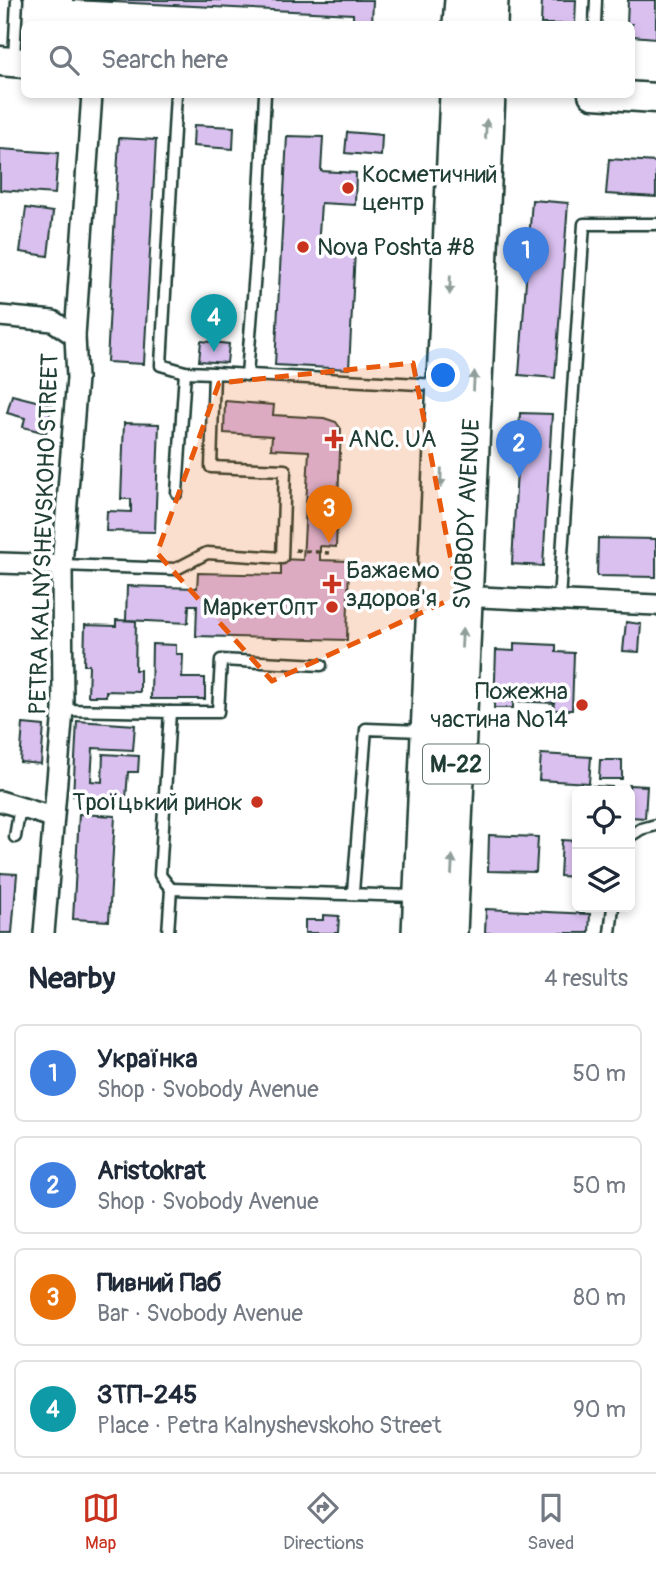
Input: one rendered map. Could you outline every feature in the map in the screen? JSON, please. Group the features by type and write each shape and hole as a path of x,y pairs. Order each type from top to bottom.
{"highway":[{"path":"461,21 463,0"},
{"path":"489,21 490,0"},
{"name":"SVOBODY AVENUE","path":"449,933 450,595 445,386 458,98"},
{"name":"SVOBODY AVENUE","path":"420,933 429,732 450,595 487,98"}],"street":[{"path":"635,97 656,98"},
{"name":"PETRA KALNYSHEVSKOHO STREET","path":"44,933 63,710 62,565 77,378 75,337 92,98"},
{"path":"0,316 53,321 75,337"},
{"path":"0,563 62,565"},
{"path":"450,595 656,605"},
{"path":"0,801 52,817"}],"lane":[{"path":"13,62 17,0"},
{"path":"595,21 596,0"},
{"path":"176,98 161,365 185,372 445,386"},
{"path":"247,375 265,98"},
{"path":"559,600 584,223 656,224"},
{"path":"177,493 185,372"},
{"path":"62,565 176,569 207,553 282,558 285,470 211,467 214,373"},
{"path":"63,710 218,712 221,660 321,665"},
{"path":"168,933 171,889 160,874 170,712"},
{"path":"353,892 366,729 429,732"},
{"path":"15,837 20,807"},
{"path":"635,833 656,825"},
{"path":"171,889 422,896"},
{"path":"610,933 612,912"}],"path":[{"path":"282,550 329,553"}],"highlighted area":[{"path":"413,363 458,596 272,681 157,553 219,383"}],"building":[{"path":"72,0 373,0 372,21 353,21 353,14"},
{"path":"542,0 576,0 575,21 541,21"},
{"path":"628,0 656,0 656,38 635,36 635,21 627,21"},
{"path":"194,125 234,127 233,149 193,146"},
{"path":"347,132 382,135 381,156 345,153"},
{"path":"287,136 323,137 321,171 356,173 355,205 321,203 318,249 355,251 349,369 275,365"},
{"path":"119,138 156,140 144,364 107,362"},
{"path":"0,149 58,153 55,194 0,190"},
{"path":"609,159 656,162 656,197 606,194"},
{"path":"532,200 568,203 555,378 519,375"},
{"path":"26,208 53,212 48,256 20,252"},
{"path":"201,341 229,344 227,363 199,361"},
{"path":"12,395 52,405 46,433 23,427 25,418 7,413"},
{"path":"225,401 274,405 273,415 324,418 336,422 341,429 336,547 320,546 320,560 349,561 347,640 196,636 197,605 189,605 188,623 126,620 127,586 197,588 198,573 281,575 281,559 303,560 309,451 271,449 272,436 224,433"},
{"path":"520,413 552,414 543,566 512,564"},
{"path":"124,423 159,424 155,532 106,531 107,511 131,512 131,499 121,499"},
{"path":"598,538 656,539 656,577 597,576"},
{"path":"116,620 136,621 135,670 140,670 140,692 106,691 106,696 88,696 89,665 84,665 85,625 116,626"},
{"path":"626,622 641,624 639,652 623,651"},
{"path":"514,643 556,645 556,652 574,653 572,710 553,710 554,703 513,701 513,708 494,708 496,650 514,651"},
{"path":"152,644 176,645 176,654 183,654 182,678 205,678 205,699 151,699"},
{"path":"77,721 135,725 133,750 93,748 91,781 102,782 103,754 139,756 138,772 128,772 126,799 73,796"},
{"path":"23,724 44,726 41,764 20,762"},
{"path":"541,754 591,757 589,783 539,780"},
{"path":"600,760 622,760 622,779 599,779"},
{"path":"629,785 647,786 645,818 635,817 635,786"},
{"path":"79,814 115,816 109,921 73,919"},
{"path":"489,835 538,837 536,872 488,871"},
{"path":"562,840 572,841 572,877 560,876"},
{"path":"0,873 17,874 12,933 0,933"},
{"path":"486,909 590,914 589,933 485,933"},
{"path":"323,915 339,916 338,933 305,933 305,920 323,920"}],"place":[{"name":"Косметичний центр","path":"348,188"},
{"name":"Nova Poshta #8","path":"303,247"},
{"name":"Українка","path":"526,285"},
{"name":"ЗТП-245","path":"214,352"},
{"name":"ANC. UA","path":"334,439"},
{"name":"Aristokrat","path":"519,478"},
{"name":"Пивний Паб","path":"329,543"},
{"name":"Бажаємо здоров'я","path":"332,584"},
{"name":"МаркетОпт","path":"332,607"},
{"name":"Пожежна частина №14","path":"582,705"},
{"name":"Троїцький ринок","path":"257,802"}]}
